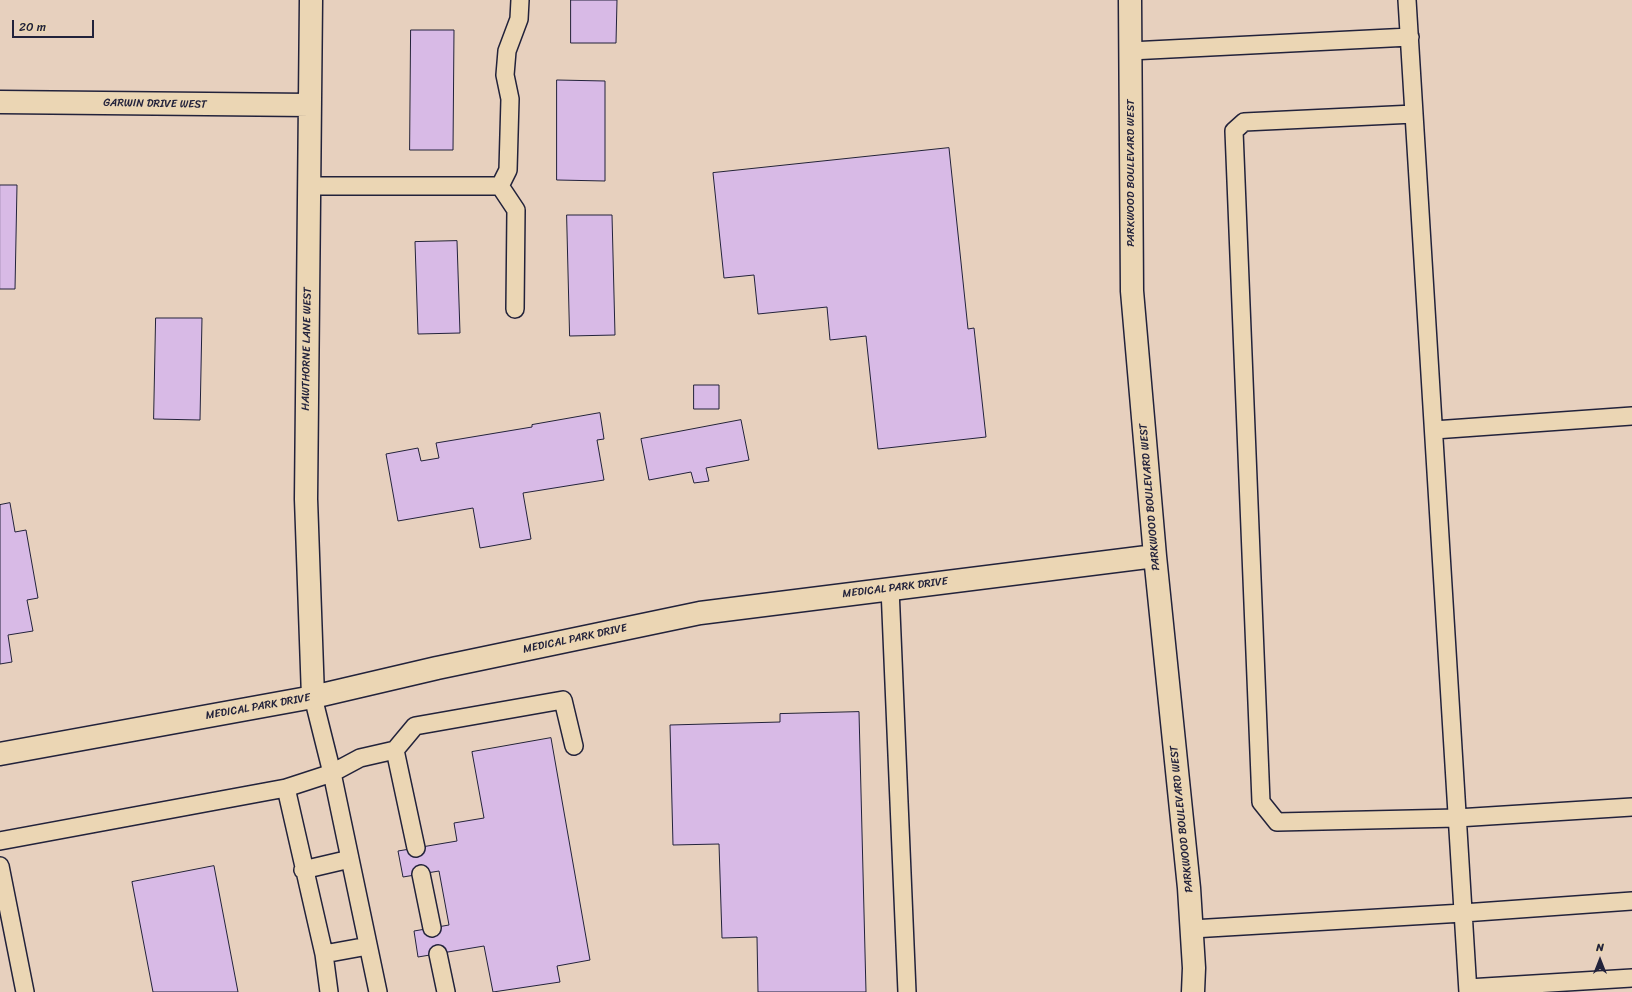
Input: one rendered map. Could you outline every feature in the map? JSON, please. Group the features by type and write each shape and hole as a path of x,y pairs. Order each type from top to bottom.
{"street":[{"name":"HAWTHORNE LANE WEST","path":"311,0 306,499 313,697"},
{"name":"PARKWOOD BOULEVARD WEST","path":"1130,0 1132,291 1155,556 1190,888 1193,992"},
{"name":"GARWIN DRIVE WEST","path":"0,102 310,105"},
{"name":"MEDICAL PARK DRIVE","path":"0,754 313,697 437,668 700,613 1155,556"}],"lane":[{"path":"500,186 508,170 510,99 505,75 507,51 519,19 520,0"},
{"path":"1407,0 1468,990 1632,978"},
{"path":"1130,51 1410,37"},
{"path":"1414,114 1244,122 1234,131 1261,802 1277,822 1458,818 1632,807"},
{"path":"309,186 500,186"},
{"path":"500,186 516,210 515,309"},
{"path":"1434,430 1632,416"},
{"path":"890,588 907,992"},
{"path":"313,697 332,773 378,992"},
{"path":"0,841 286,788 332,773 360,758 395,750 415,726 562,700 574,746"},
{"path":"395,750 416,848"},
{"path":"286,788 303,870 324,954 329,992"},
{"path":"303,870 350,858"},
{"path":"0,866 6,924 25,992"},
{"path":"421,874 432,928"},
{"path":"1192,929 1463,913 1632,901"},
{"path":"324,954 368,946"},
{"path":"438,954 446,992"}],"building":[{"path":"571,0 617,0 616,43 571,43"},
{"path":"411,30 454,30 453,150 410,150"},
{"path":"557,80 605,81 605,181 557,180"},
{"path":"949,148 968,329 974,328 986,437 878,449 866,336 830,340 827,307 758,314 754,275 724,278 713,173"},
{"path":"0,185 17,185 15,289 0,289"},
{"path":"567,215 612,215 615,335 570,336"},
{"path":"457,241 460,333 418,334 415,242"},
{"path":"156,318 202,318 200,420 154,419"},
{"path":"694,385 719,385 719,409 694,409"},
{"path":"600,413 604,439 597,440 604,480 523,493 531,539 480,548 473,508 398,521 386,454 418,448 421,461 439,458 436,443 532,427 532,425"},
{"path":"741,420 749,460 706,468 709,481 694,483 691,472 649,480 641,439"},
{"path":"10,503 15,532 26,530 38,598 27,600 33,631 8,635 12,662 0,664 0,505"},
{"path":"859,712 866,992 758,992 757,937 722,938 719,844 673,845 670,725 780,722 780,714"},
{"path":"551,738 590,960 557,966 560,982 493,992 484,946 418,957 414,931 449,925 439,871 403,877 398,851 457,841 454,823 484,818 472,752"},
{"path":"214,866 238,992 153,992 132,882"}]}
